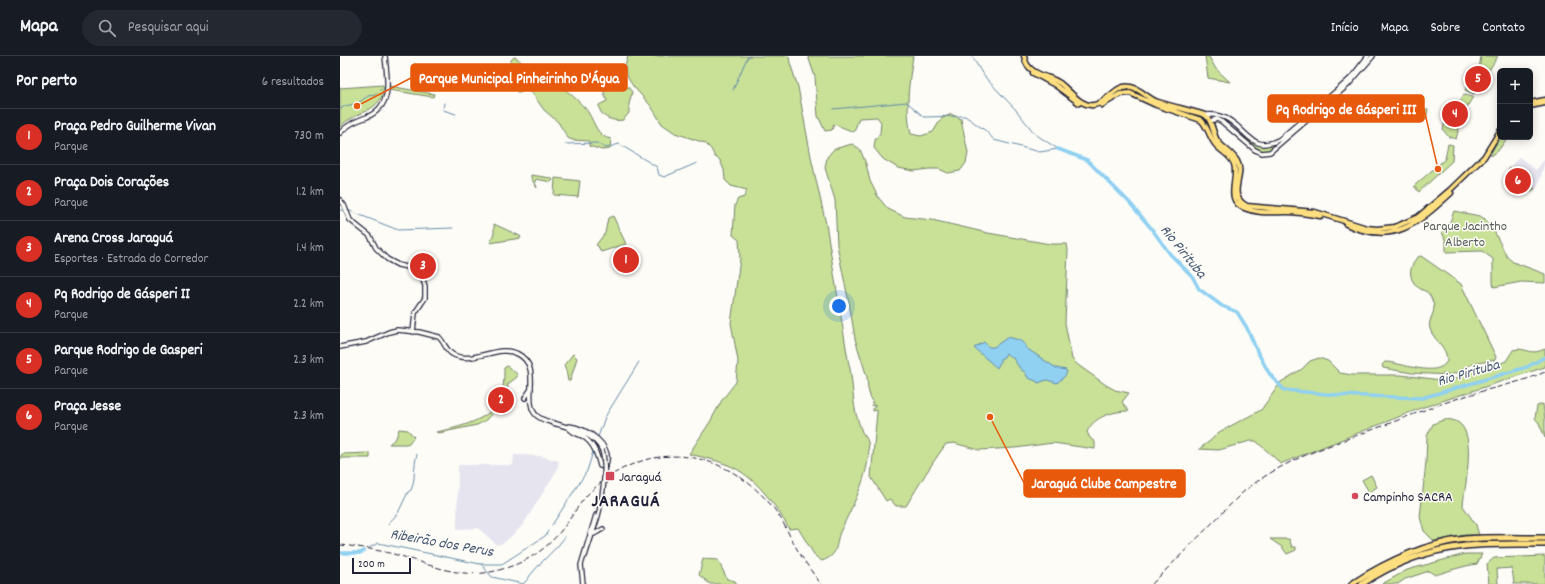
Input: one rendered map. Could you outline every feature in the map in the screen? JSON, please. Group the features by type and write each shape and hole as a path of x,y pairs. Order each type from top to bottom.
{"highway":[{"path":"1352,584 1394,560 1418,550 1447,542 1466,539 1545,538"},
{"path":"1362,584 1396,565 1421,555 1465,546 1545,544"}],"main road":[{"path":"340,133 350,123 381,108 387,91 385,56"},
{"path":"1023,56 1033,71 1058,82 1086,104 1093,106 1100,103 1122,87 1132,87 1158,102 1232,121 1255,142 1263,144 1272,143 1280,139 1351,78 1368,56"},
{"path":"1023,56 1024,66 1031,72 1055,85 1084,106 1097,107 1123,93 1130,93 1156,105 1201,120 1210,121 1219,118"},
{"path":"1219,118 1259,152 1270,152 1345,88 1373,56"},
{"path":"1122,87 1123,93"},
{"path":"1130,93 1132,87"},
{"path":"1533,104 1545,101"},
{"path":"1201,120 1203,114"},
{"path":"1203,114 1210,121 1217,140 1237,160 1239,171 1236,191 1238,198 1244,204 1260,208 1315,212 1332,216 1359,226 1377,229 1388,229 1403,225 1418,217 1481,161 1497,136"},
{"path":"1201,120 1206,125 1214,142 1232,160 1234,165 1233,195 1235,201 1242,207 1257,212 1293,212 1322,216 1357,229 1377,232 1396,231 1422,219 1485,160 1498,140"},
{"path":"340,200 344,205 350,220 370,236 376,248 389,261 398,265 416,269 422,275 426,288 425,298 414,313 413,332"},
{"path":"344,205 350,209"},
{"path":"340,347 366,342 394,331 413,332 439,337 451,353 458,356 477,356 502,351 517,353 524,359 529,367 532,382 531,404 537,416 583,432 597,444 604,458 601,504 580,564 583,584"},
{"path":"525,398 532,388"},
{"path":"567,427 580,428 595,436 605,449 607,461 605,466 600,466 597,454 588,442 567,427"},
{"path":"581,568 593,534 597,515"},
{"path":"593,534 603,529"}],"shaded area":[{"path":"1519,157 1536,170 1544,160 1545,161 1537,188 1535,189 1510,167"},
{"path":"514,455 541,456 559,461 557,470 523,525 505,542 497,545 478,528 457,529 458,465 513,465"}],"green space":[{"path":"628,56 789,56 798,87 812,162 826,224 851,374 856,414 862,432 868,441 869,452 865,475 856,499 839,535 835,552 822,561 815,556 798,528 789,529 771,501 747,476 723,463 689,454 710,422 722,400 736,382 738,361 731,323 740,259 739,240 733,235 735,205 738,199 744,197 747,190 731,186 725,180 724,170 720,160 715,157 711,149 705,143 675,133 662,124 651,106 633,86 626,75 625,66"},
{"path":"808,56 913,56 908,105 911,134 921,136 933,132 941,119 951,114 961,119 968,153 966,163 960,171 948,173 939,169 914,171 898,168 883,159 874,148 875,140 880,133 881,122 877,117 859,118 854,132 834,124 832,130 825,131 818,116 815,77"},
{"path":"1205,56 1209,57 1216,69 1230,82 1208,78"},
{"path":"1481,56 1498,56 1474,94 1465,90 1479,70"},
{"path":"514,57 521,62 530,75 551,80 565,89 576,99 586,109 599,132 606,138 611,139 610,149 602,150 589,146 589,141 572,140 568,138 558,122 544,110 532,93 516,75 511,64 511,60"},
{"path":"508,70 524,90 519,94 503,73"},
{"path":"609,83 612,83 619,89 628,87 632,92 629,104 629,113 623,120 607,118 601,113 599,105 607,101 604,93 604,87"},
{"path":"383,85 383,94 374,106 345,122 340,127 340,88"},
{"path":"389,86 434,94 433,97 389,90"},
{"path":"1464,95 1473,97 1465,112 1456,139 1449,137 1443,130 1447,109 1458,103"},
{"path":"1397,108 1428,109 1426,120 1410,117"},
{"path":"1207,116 1222,118 1233,123 1249,139 1258,143 1281,141 1269,151 1262,151 1250,144 1233,126 1226,121 1219,119 1211,120"},
{"path":"1498,140 1506,140 1498,151 1491,156 1491,153"},
{"path":"852,144 860,149 866,164 870,181 878,197 888,209 905,217 932,220 988,233 1050,244 1067,244 1065,323 1072,359 1106,385 1115,390 1129,393 1122,402 1129,411 1111,413 1099,418 1090,427 1087,432 1090,438 1095,442 1095,449 1053,443 1015,448 979,450 954,443 946,444 906,506 896,506 890,499 886,501 871,477 877,410 873,411 875,405 872,406 873,402 868,389 867,377 855,339 837,245 835,200 825,168 827,157 834,149"},
{"path":"1448,144 1453,145 1452,161 1419,192 1414,186 1445,159"},
{"path":"1510,167 1535,189 1524,191 1514,187 1508,178"},
{"path":"531,175 551,178 553,180 551,182 536,179 535,182 537,188 531,178"},
{"path":"555,178 580,181 578,197 554,195"},
{"name":"Parque Jacintho Alberto","path":"1454,211 1480,216 1485,219 1492,227 1507,257 1513,262 1545,274 1545,283 1521,282 1494,287 1493,259 1482,251 1446,252 1446,242 1442,232 1450,222"},
{"path":"613,216 626,244 601,252 596,245 605,233 608,218"},
{"path":"494,224 520,236 521,238 490,243 494,233"},
{"path":"622,249 636,249 628,271 618,269"},
{"path":"1421,256 1461,284 1496,357 1495,360 1472,364 1456,373 1449,375 1412,373 1383,368 1382,365 1385,362 1418,368 1436,369 1447,361 1443,347 1434,337 1430,329 1429,325 1434,307 1429,294 1416,286 1411,277 1411,267 1415,260"},
{"path":"1518,349 1534,352 1545,349 1545,367 1421,408 1280,464 1256,441 1250,441 1219,450 1199,449 1219,432 1261,410 1281,382 1302,369 1310,361 1319,358 1328,361 1340,373 1352,375 1401,375 1453,380 1480,366 1506,361 1513,350"},
{"path":"573,354 577,358 570,381 568,381 564,365"},
{"path":"507,366 517,374 517,377 508,384 507,393 502,402 485,421 477,425 439,433 436,432 473,422 490,411 497,404 501,396 504,368"},
{"path":"1543,404 1545,438 1539,423 1535,418 1537,406"},
{"path":"1443,420 1451,420 1461,424 1466,433 1468,458 1463,506 1476,525 1479,535 1465,535 1434,541 1424,531 1420,517 1426,462 1427,436 1433,424"},
{"path":"399,429 408,430 414,437 408,444 389,444 396,438"},
{"path":"370,453 370,458 340,458 342,454"},
{"path":"1371,475 1377,487 1369,492 1362,480"},
{"path":"1270,539 1289,539 1292,547 1296,547 1296,550 1287,554 1282,547"},
{"path":"1465,554 1482,554 1477,564 1435,575 1429,571 1405,579 1398,584 1382,584 1407,570"},
{"path":"1545,556 1545,584 1514,584 1512,568 1497,569 1498,584 1489,584 1487,564 1494,558"},
{"path":"703,559 718,560 727,579 735,581 737,584 710,584 699,575"}],"water":[{"path":"1008,337 1019,340 1025,344 1026,348 1056,368 1066,370 1067,372 1065,376 1057,383 1047,380 1038,383 1028,378 1025,372 1021,370 1012,357 1006,353 1004,357 1000,359 997,368 974,348 984,342 989,347 994,347"}],"waterway":[{"path":"733,90 747,58 750,56"},
{"path":"972,56 983,75 1016,110 1035,134 1058,149"},
{"path":"340,109 345,106 358,103 368,96 375,95 382,88"},
{"path":"833,109 907,102 924,117 965,116 986,131 994,140 1040,152 1058,149"},
{"path":"444,103 443,110 456,114"},
{"path":"565,144 596,143 606,148 619,144 657,167 659,175 664,177 697,163"},
{"name":"Rio Pirituba","path":"1058,149 1087,160 1129,202 1170,254 1192,276 1199,289 1222,306 1237,312 1247,328 1269,373 1276,381"},
{"path":"340,210 350,211 398,230 453,228"},
{"name":"Rio Pirituba","path":"1278,383 1284,390 1337,395 1422,398 1527,367 1545,357"},
{"name":"Ribeirão dos Perus","path":"598,437 605,417 639,362"},
{"name":"Ribeirão dos Perus","path":"552,525 587,471 593,452"},
{"path":"388,524 398,513 408,492 411,490 417,454"},
{"name":"Ribeirão dos Perus","path":"369,548 378,543 480,564 502,564 545,536 548,531"},
{"path":"523,584 565,537"},
{"name":"Ribeirão dos Perus","path":"340,553 360,553 364,551"},
{"path":"481,564 492,577 523,584"}],"railway":[{"path":"1152,584 1241,494 1255,483 1286,464 1318,450 1431,408 1545,372"},
{"path":"340,545 385,552 454,572 488,573 510,567 538,553 560,532 588,494 610,476 634,464 658,457 682,456 706,461 729,471 751,485 775,509 800,554 821,584"}],"place":[{"name":"Parque Rodrigo de Gasperi","path":"1478,79"},
{"name":"Parque Municipal Pinheirinho D'Água","path":"357,106"},
{"name":"Pq Rodrigo de Gásperi II","path":"1455,114"},
{"name":"Pq Rodrigo de Gásperi III","path":"1438,169"},
{"name":"Praça Jesse","path":"1518,181"},
{"name":"Praça Pedro Guilherme Vivan","path":"626,260"},
{"name":"Arena Cross Jaraguá","path":"423,266"},
{"name":"Praça Dois Corações","path":"501,400"},
{"name":"Jaraguá Clube Campestre","path":"990,417"},
{"name":"Jaraguá","path":"610,476"},
{"name":"Campinho SACRA","path":"1355,496"}],"district":[{"name":"JARAGUÁ","path":"626,500"}]}
